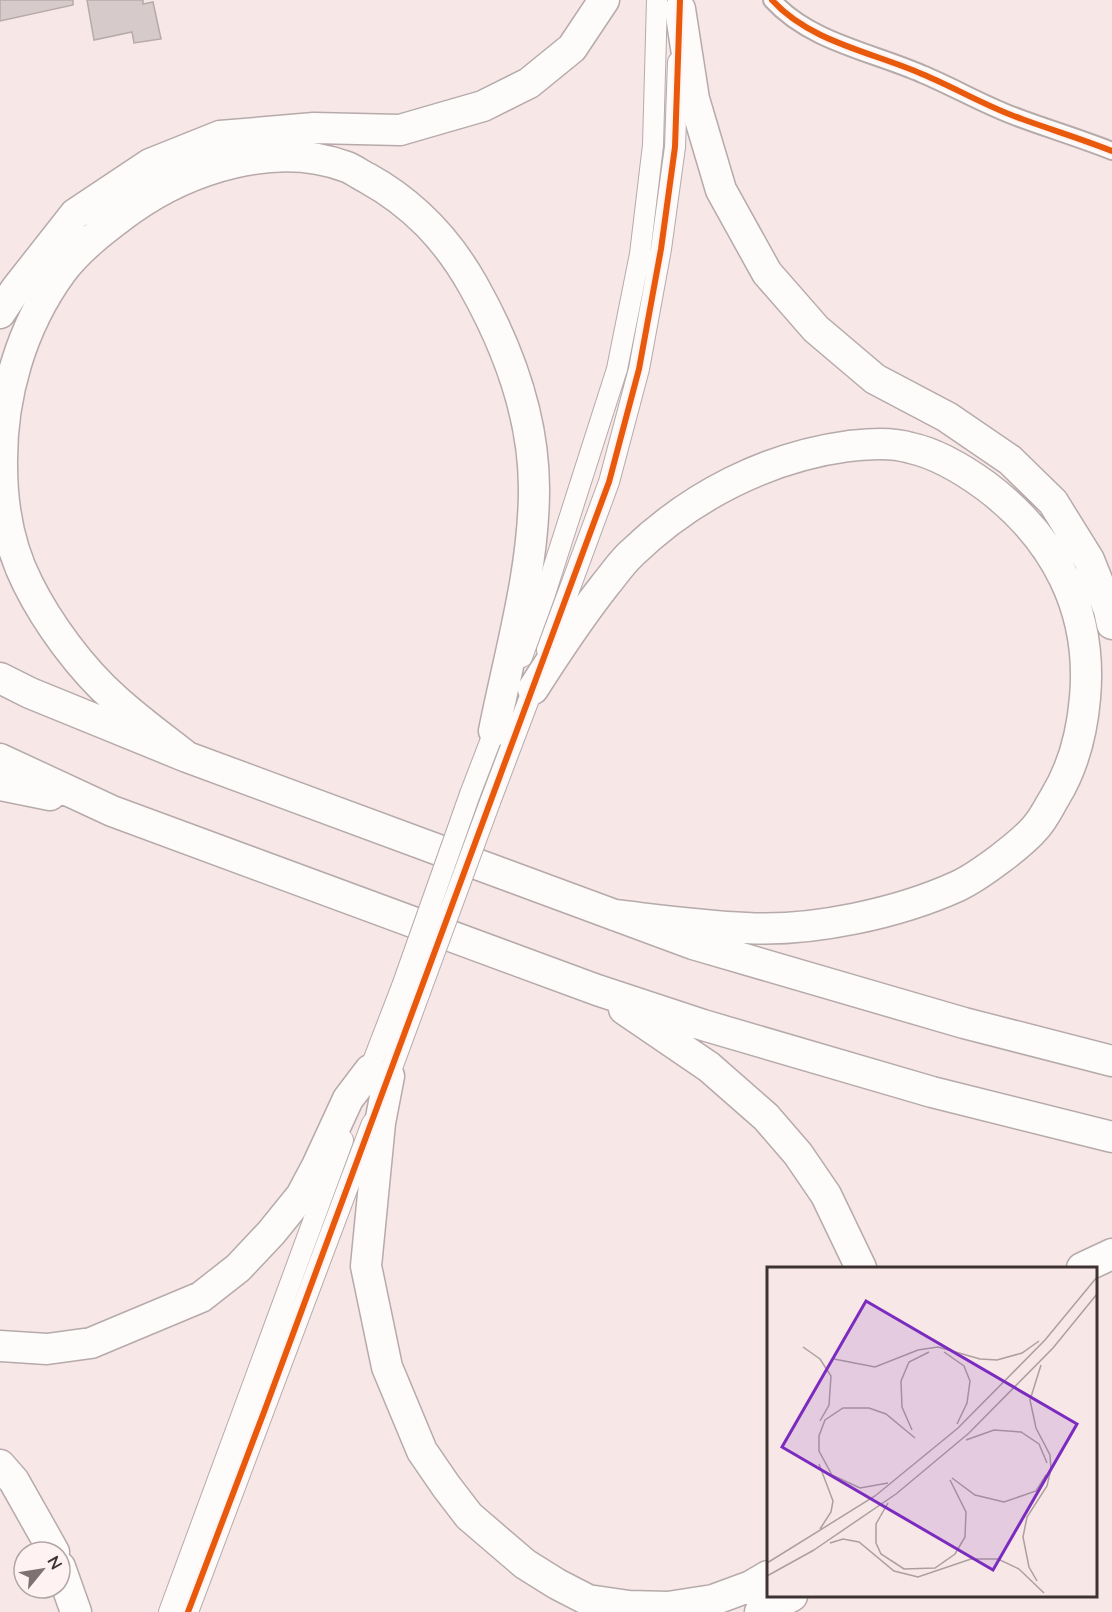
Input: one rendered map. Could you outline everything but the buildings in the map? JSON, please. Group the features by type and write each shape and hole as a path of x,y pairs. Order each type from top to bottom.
{"highway":[{"path":"0,313 75,214 150,164 220,136 314,128 400,130 483,106 529,83 572,48 604,0"},
{"path":"672,3 694,99 722,190 767,273 816,329 875,379 947,417 1010,460 1053,502 1089,560 1109,610 1112,624"},
{"path":"187,757 114,699 71,652 27,583 10,539 2,500 1,438 11,377 31,323 63,270 104,229 148,197 191,175 243,160 301,157 347,167 384,188 427,221 462,266 490,315 512,369 528,430 534,488 523,591 494,731"},
{"path":"533,689 581,615 630,555 677,514 723,487 772,464 818,450 870,443 912,447 962,468 1005,501 1039,536 1066,581 1084,631 1086,688 1083,728 1068,777 1036,827 999,859 961,885 915,902 803,927 749,928 614,915"},
{"path":"0,678 30,693 187,757 614,915 727,953 964,1023 1112,1061"},
{"path":"0,759 112,811 597,990 704,1025 921,1089 1112,1137"},
{"path":"0,785 112,811"},
{"path":"597,990 709,1067 766,1117 798,1154 826,1195 860,1267"},
{"path":"0,1347 47,1349 91,1343 201,1297 238,1268 301,1196 348,1099 379,1073"},
{"path":"379,1073 380,1123 366,1266 374,1315 387,1367 422,1451 469,1516 525,1564 588,1600 629,1606 668,1607 713,1600 751,1586 767,1577"},
{"path":"1084,1267 1112,1254"},
{"path":"0,1465 14,1480 47,1540"},
{"path":"760,1612 790,1597"}],"street":[{"path":"772,0 783,12 808,28 857,50 922,73 1021,119 1112,151"},
{"path":"168,1612 411,989 490,802 609,482 639,369 661,249 675,147 672,3"},
{"path":"411,989 470,794 545,594 616,369 640,254 672,3"},
{"path":"188,1612 379,1073"}],"cycle path":[{"path":"188,1612 609,482 639,369 661,249 675,147 680,0"},
{"path":"772,0 787,14 823,36 903,66 1009,114 1112,151"}]}
